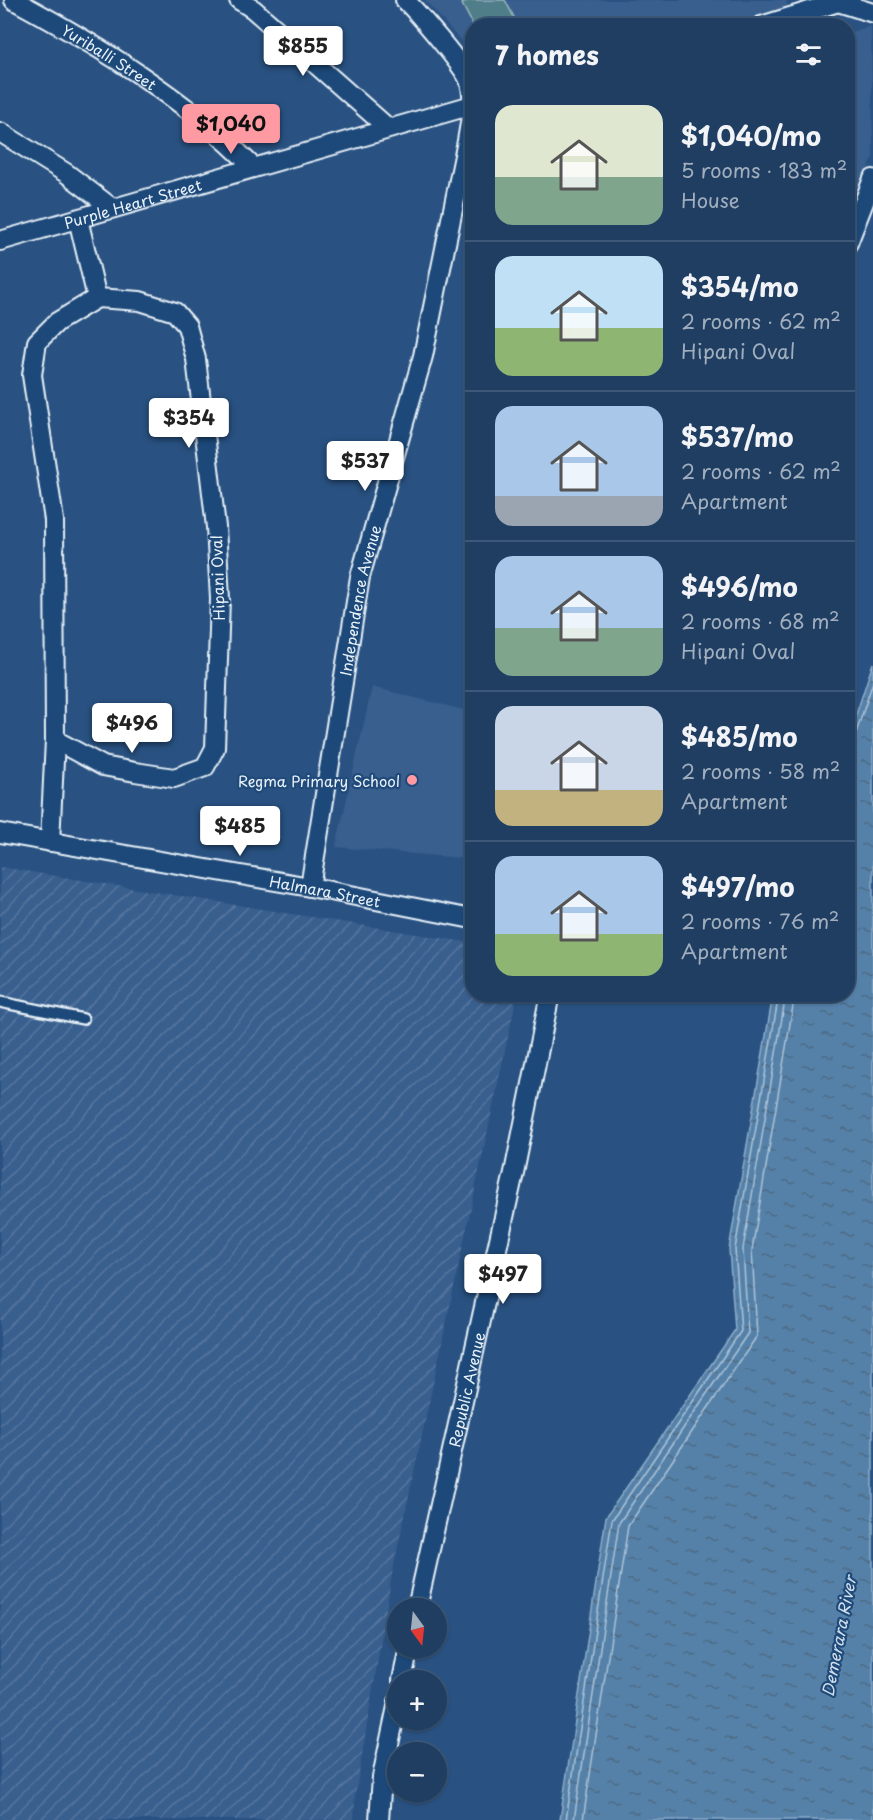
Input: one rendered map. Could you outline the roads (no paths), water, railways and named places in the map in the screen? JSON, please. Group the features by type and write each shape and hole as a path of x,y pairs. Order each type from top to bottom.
{"street":[{"name":"Yuriballi Street","path":"14,0 96,44 225,138 253,167"},
{"path":"239,0 253,9 388,128"},
{"path":"405,0 417,12 465,76"},
{"path":"788,18 843,2 873,13"},
{"name":"Purple Heart Street","path":"0,241 465,107"},
{"path":"0,132 66,173 112,208"},
{"name":"Independence Avenue","path":"310,887 360,577 423,356 465,151"},
{"path":"855,225 873,179"},
{"path":"50,842 55,740 54,520 32,375 37,342 57,322 97,298 78,219"},
{"name":"Hipani Oval","path":"55,740 103,766 174,777 205,766 215,748 220,599 216,527 196,359 187,326 175,312 140,301 97,298"},
{"name":"Halmara Street","path":"0,832 310,887 465,918"},
{"name":"Republic Avenue","path":"419,1598 515,1168 548,1002"},
{"path":"379,1820 382,1777 392,1730"}],"lane":[{"path":"0,1002 83,1019"}],"water":[{"name":"Demerara River","path":"873,663 873,1820 560,1820 606,1517 735,1330 729,1249 772,1002 855,1002 855,718"}],"place":[{"name":"Regma Primary School","path":"412,780"}]}
